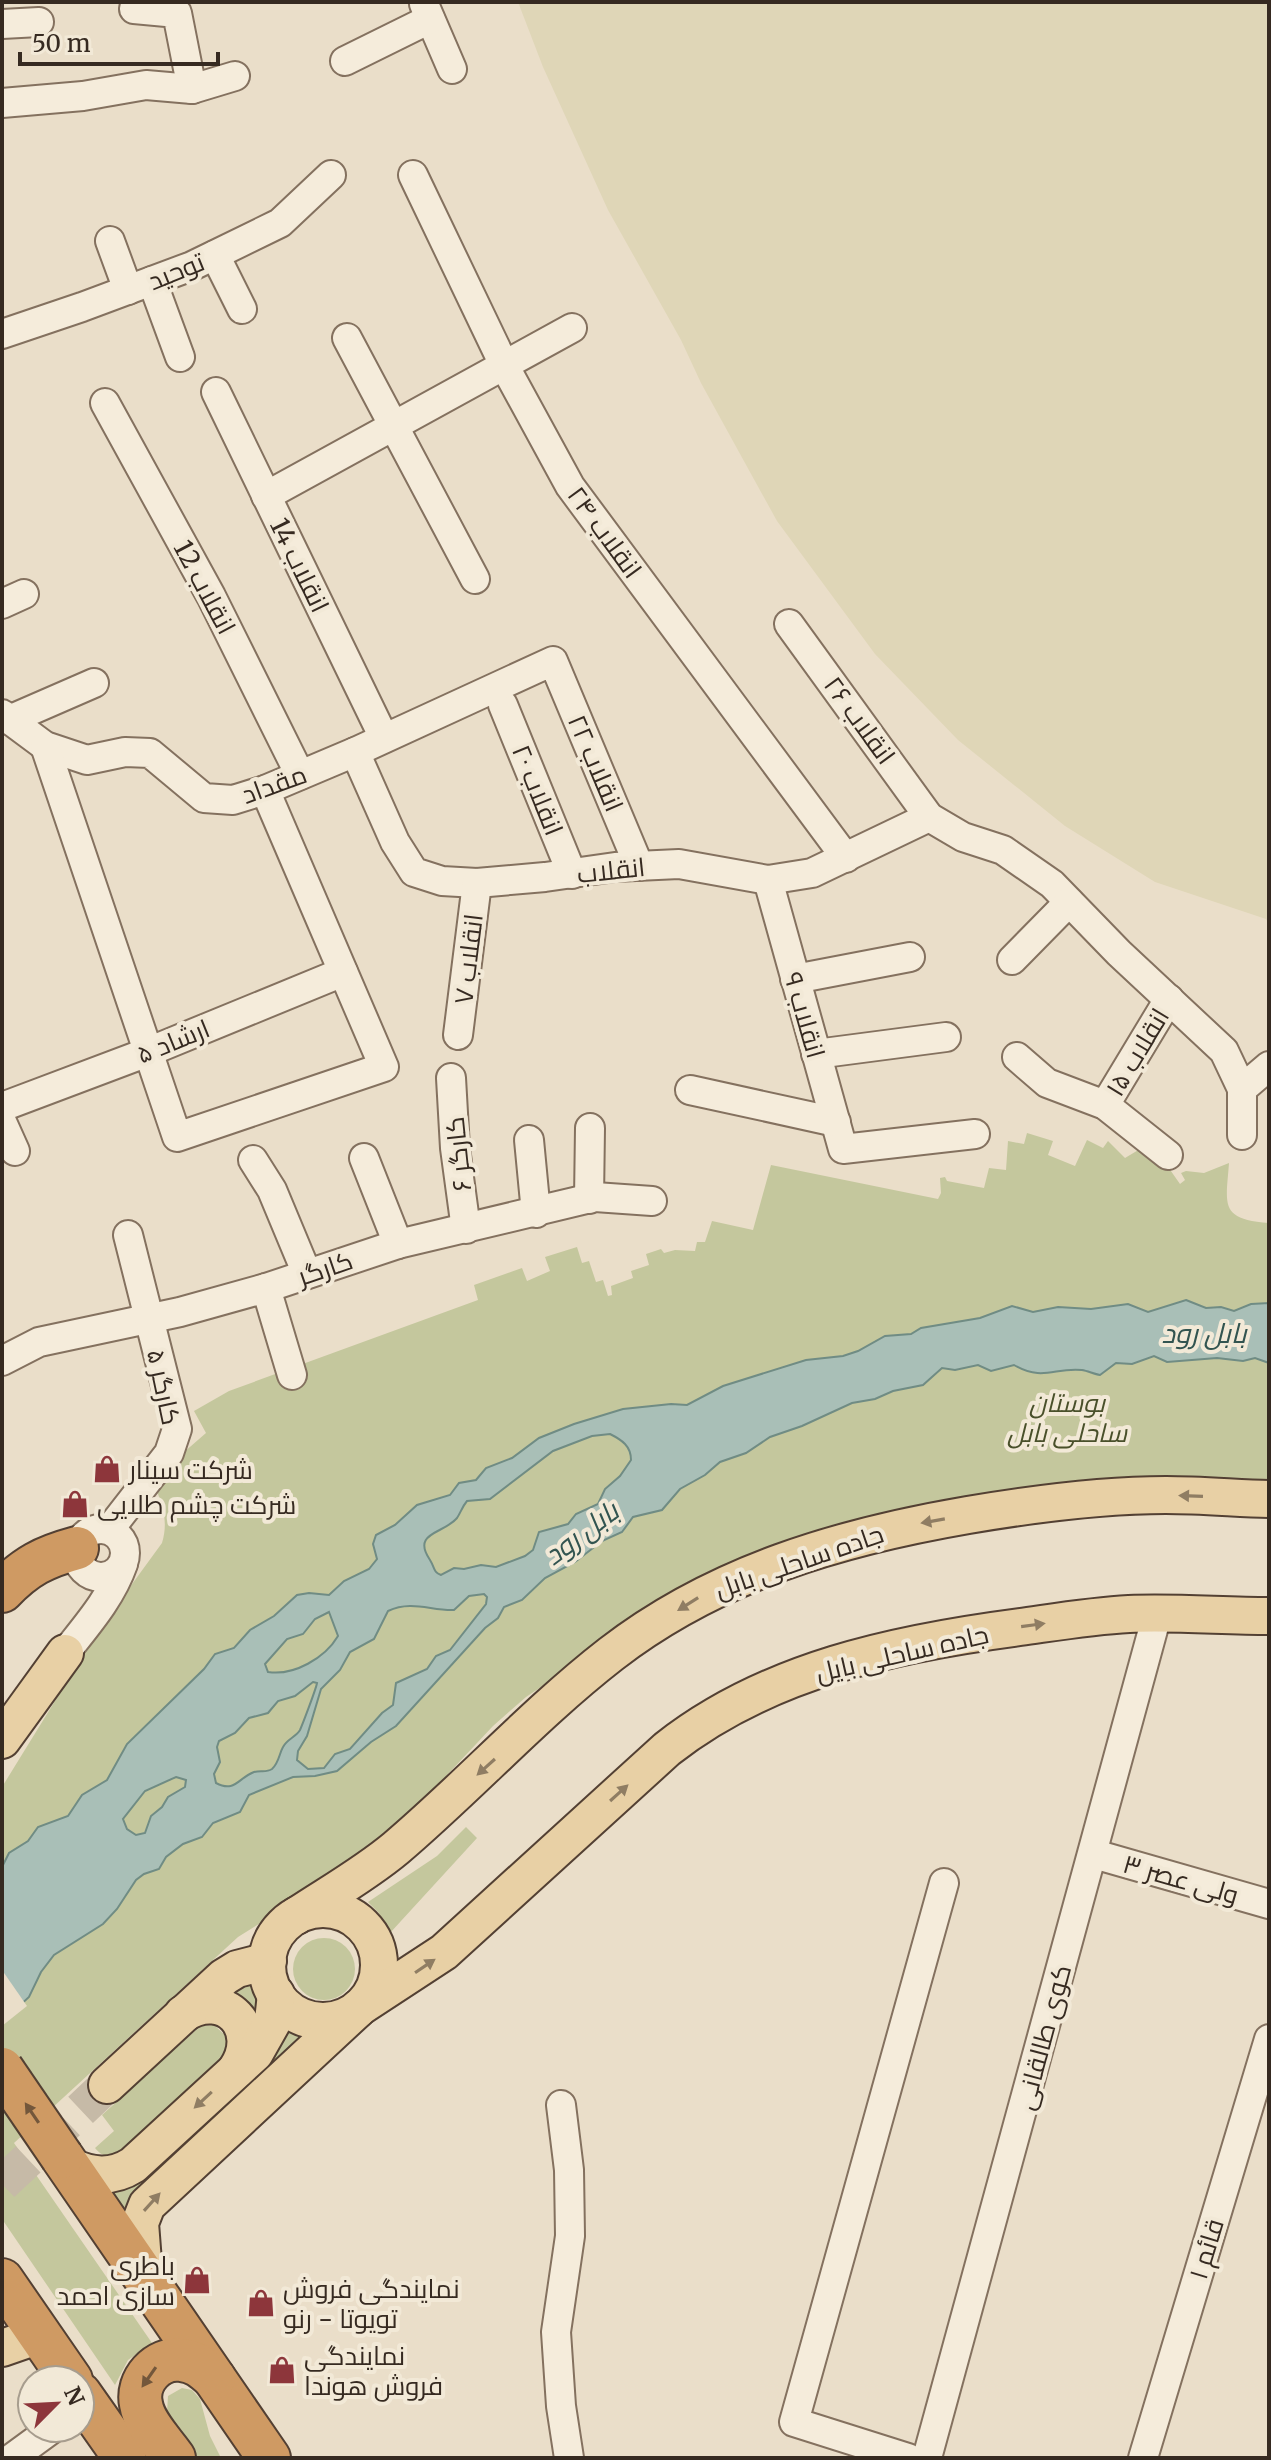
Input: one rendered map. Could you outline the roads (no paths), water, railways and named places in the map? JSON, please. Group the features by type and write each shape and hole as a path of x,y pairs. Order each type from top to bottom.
{"highway":[{"path":"2,1591 25,1569 44,1557 88,1545"},
{"path":"2,2069 269,2458"},
{"path":"2,2280 20,2340 45,2364"},
{"path":"174,2458 145,2416 140,2402 142,2384 157,2366 175,2360 193,2362 214,2378"},
{"path":"96,2419 125,2458"}],"main road":[{"name":"جاده ساحلی بابل","path":"296,1916 395,1849 612,1653 696,1598 753,1571 838,1542 889,1529 1005,1509 1088,1499 1165,1495 1269,1499"},
{"name":"جاده ساحلی بایل","path":"360,2007 444,1952 694,1728 727,1708 797,1677 916,1644 1091,1617 1269,1616"},
{"path":"2,1740 65,1653"},
{"path":"65,2161 97,2175 124,2171 255,2053 268,2032 276,2009 272,1978 277,1934 296,1916 321,1909 334,1910 358,1921 367,1931 378,1955 379,1968 371,1993 360,2007 147,2205 140,2223 144,2275"},
{"path":"107,2085 224,1977 237,1969 272,1978 293,2013 318,2021 342,2017 360,2007"},
{"path":"183,2014 203,2005 227,2009 236,2016 243,2026 247,2049 236,2070"}],"street":[{"path":"134,9 177,13 192,89"},
{"path":"345,61 426,11 452,69"},
{"path":"2,24 39,22"},
{"path":"2,103 83,96 146,85 192,89 235,76"},
{"name":"توحید","path":"2,334 140,286 215,255 280,223 331,175"},
{"name":"انقلاب ۲۴","path":"413,175 504,365 570,486 846,858"},
{"path":"110,241 140,286 180,357"},
{"path":"215,255 242,309"},
{"path":"266,496 572,328"},
{"path":"347,338 475,579"},
{"name":"انقلاب 14","path":"216,392 384,738"},
{"name":"انقلاب 12","path":"105,403 211,596 300,775"},
{"name":"انقلاب ۲۶","path":"789,624 929,817"},
{"name":"مقداد","path":"5,717 45,746 87,760 125,752 150,753 204,798 233,800 265,790 355,752 553,661"},
{"name":"انقلاب ۲۲","path":"553,661 639,866"},
{"path":"5,717 94,683"},
{"name":"انقلاب ۲۰","path":"503,705 572,874"},
{"path":"45,746 177,1137 384,1067 265,790"},
{"name":"انقلاب","path":"355,752 395,842 414,872 442,881 477,883 679,864 768,880 812,873 929,817"},
{"path":"929,817 963,837 1003,850 1052,884 1119,953 1224,1051 1242,1089 1242,1135"},
{"name":"انقلاب ۹","path":"768,880 839,1136"},
{"name":"انقلاب ۷","path":"458,1035 477,883"},
{"path":"1012,960 1069,902"},
{"path":"795,979 910,957"},
{"name":"ارشاد ۵","path":"2,1107 148,1052 343,972"},
{"name":"انقلاب ۱۵","path":"1105,1105 1169,999"},
{"path":"816,1054 946,1037"},
{"path":"1017,1057 1047,1083 1105,1105 1168,1155"},
{"path":"1242,1089 1269,1066"},
{"name":"کارگر ۶","path":"451,1078 455,1148 466,1229"},
{"path":"690,1090 839,1136 975,1134"},
{"path":"2,1122 15,1151"},
{"path":"589,1199 590,1128"},
{"path":"529,1140 536,1213"},
{"path":"364,1158 398,1244"},
{"path":"253,1160 272,1190 307,1274"},
{"name":"کارگر","path":"2,1361 39,1342 148,1319 266,1288 398,1244 589,1199 652,1201"},
{"name":"کارگر ۵","path":"88,1545 169,1453 177,1429 128,1235"},
{"path":"266,1288 292,1375"},
{"path":"65,1653 101,1607 123,1564 125,1550 120,1538 88,1545"},
{"path":"88,1545 82,1569 92,1576 104,1577 115,1573 123,1564"},
{"path":"65,1653 81,1604 88,1545"},
{"name":"کوی طالقانی","path":"927,2458 1157,1615"},
{"name":"ولی عصر ۳","path":"1094,1854 1269,1904"},
{"path":"908,2458 794,2422 944,1883"},
{"name":"قائم ۱","path":"1143,2458 1269,2039"},
{"path":"561,2105 569,2170 570,2236 556,2332 561,2406 569,2458"},
{"path":"12,2458 31,2444"}],"water":[{"name":"بابل رود","path":"1186,1300 1206,1308 1221,1307 1234,1311 1251,1304 1269,1303 1269,1363 1255,1358 1243,1361 1217,1358 1167,1362 1154,1356 1132,1364 1116,1363 1100,1375 1082,1370 1033,1373 1014,1365 991,1371 978,1365 955,1370 942,1368 923,1385 852,1403 770,1437 746,1453 720,1462 680,1489 662,1510 633,1517 622,1532 602,1541 575,1562 545,1578 522,1600 504,1607 498,1618 485,1628 396,1726 371,1742 337,1771 293,1777 249,1795 240,1812 213,1823 202,1837 183,1844 166,1857 159,1869 136,1880 103,1924 54,1955 41,1972 29,1997 2,2022 2,1867 9,1853 28,1841 38,1827 68,1816 82,1795 107,1780 127,1744 204,1669 215,1654 234,1648 250,1630 274,1616 297,1595 329,1595 344,1581 369,1569 377,1559 373,1544 376,1535 395,1525 417,1505 450,1495 459,1483 476,1480 486,1468 512,1458 539,1438 574,1424 623,1409 687,1405 723,1386 806,1360 843,1356 885,1336 911,1334 921,1328 980,1318 1012,1306 1033,1312 1058,1307 1091,1309 1128,1304 1148,1312","holes":["610,1434 625,1444 631,1455 631,1460 620,1476 605,1489 598,1504 576,1514 568,1524 539,1532 533,1550 525,1556 496,1567 454,1568 441,1575 435,1571 424,1544 432,1534 457,1518 467,1501 490,1499 553,1451 592,1436","484,1594 486,1604 450,1650 436,1656 427,1669 396,1683 393,1705 350,1749 335,1754 324,1768 308,1769 297,1760 321,1689 340,1670 350,1652 374,1639 388,1611 405,1606 454,1610 469,1596","329,1612 338,1636 332,1644 308,1664 288,1671 268,1672 265,1664 287,1639 303,1634 315,1619","313,1682 317,1683 300,1730 285,1744 272,1769 254,1772 232,1785 216,1783 214,1774 220,1762 219,1741 235,1733 249,1718 268,1713 278,1701 295,1696","176,1777 186,1780 185,1787 168,1797 151,1816 145,1833 136,1835 127,1829 123,1819 145,1791"]}],"tunnel":[{"path":"2,2184 107,2085"}],"place":[{"name":"شرکت سینار","path":"107,1469"},
{"name":"شرکت چشم طلایی","path":"75,1504"},
{"name":"باطری سازی احمد","path":"197,2280"},
{"name":"نمایندگی فروش تویوتا - رنو","path":"261,2303"},
{"name":"نمایندگی فروش هوندا","path":"282,2370"}],"park label":[{"name":"بوستان ساحلی بابل","path":"1067,1417"}]}
